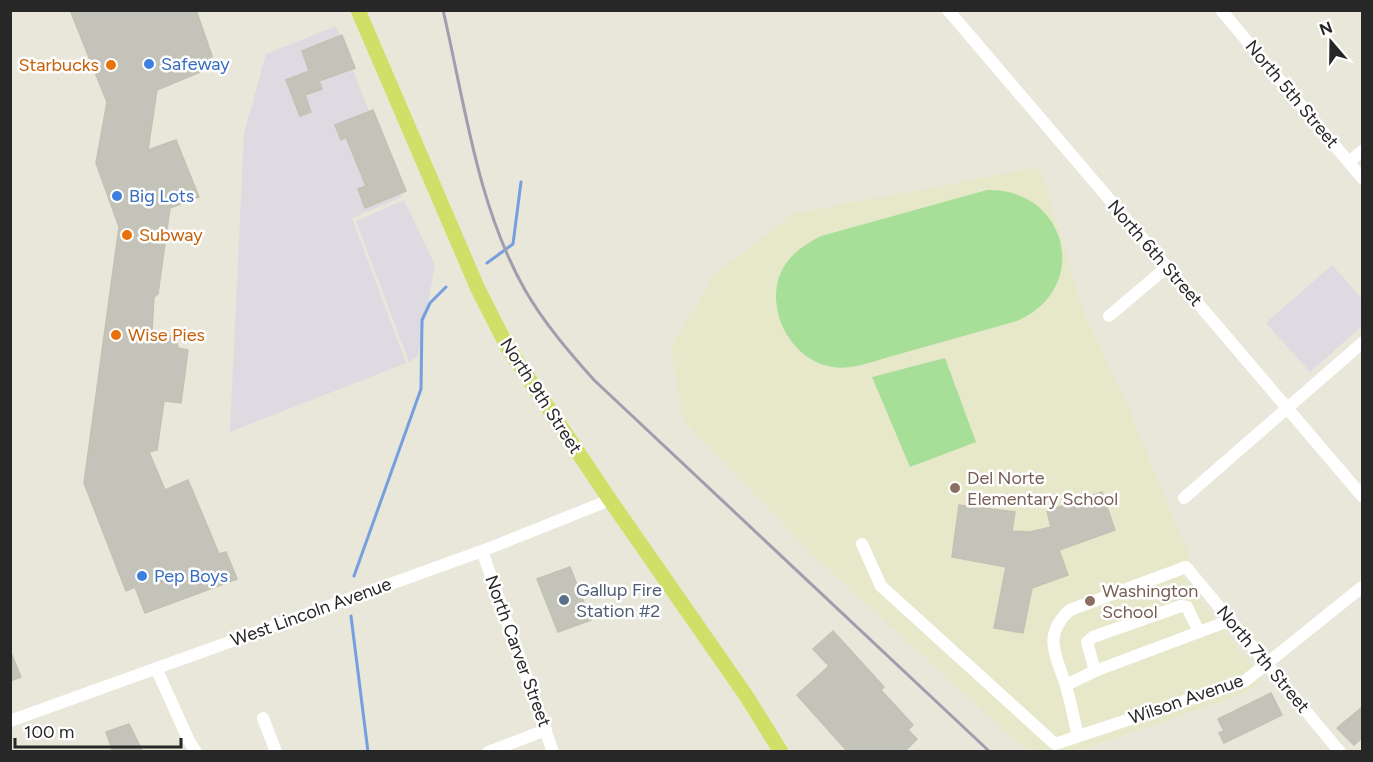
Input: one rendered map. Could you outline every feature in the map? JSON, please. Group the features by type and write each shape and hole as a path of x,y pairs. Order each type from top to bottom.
{"main road":[{"name":"North 9th Street","path":"358,10 478,289 508,348 747,697 781,752"}],"street":[{"name":"North 6th Street","path":"948,10 1362,496"},
{"name":"North 5th Street","path":"1221,10 1362,178"},
{"path":"1349,162 1362,151"},
{"path":"1109,316 1167,267"},
{"path":"1184,498 1362,343"},
{"name":"West Lincoln Avenue","path":"10,721 482,551 610,500"},
{"name":"Wilson Avenue","path":"862,544 881,586 1054,744 1245,681 1362,587"},
{"name":"North Carver Street","path":"482,551 554,752"},
{"name":"North 7th Street","path":"1066,685 1052,653 1058,624 1064,616 1097,599 1186,567 1340,752"},
{"path":"1095,671 1087,642 1093,637 1181,606 1187,607 1199,632"},
{"path":"1078,736 1066,685 1095,671 1194,636 1231,620"},
{"path":"156,668 196,752"},
{"path":"263,718 276,752"},
{"path":"488,752 546,730"}],"shaded area":[{"path":"336,26 402,197 352,218 406,363 230,432 244,133 266,54"},
{"name":"Del Norte Elementary School","path":"1040,167 1084,312 1129,409 1190,558 1184,579 1263,680 1245,694 1077,751 1027,751 815,557 683,420 671,348 714,275 792,214"},
{"path":"404,200 435,265 418,356 409,362 356,221"},
{"path":"1332,265 1362,299 1362,326 1310,372 1266,323"}],"green space":[{"path":"987,190 1014,194 1036,205 1052,222 1060,242 1062,265 1056,286 1041,306 1017,321 850,367 821,364 809,358 789,338 778,312 777,287 779,277 788,260 803,247 821,236"},
{"path":"945,358 976,442 910,467 872,377"}],"building":[{"path":"70,10 196,10 212,56 203,71 157,90 148,150 176,140 199,197 170,208 158,294 154,297 152,333 176,337 178,348 188,350 181,403 164,401 157,450 149,452 165,490 188,480 219,554 226,552 237,579 145,613 135,587 126,591 84,483 119,227 96,163 107,102"},
{"path":"342,35 355,68 319,81 322,89 305,95 311,112 300,116 286,80 309,71 302,51"},
{"path":"373,110 406,191 365,208 358,189 366,186 346,137 341,140 335,125"},
{"name":"Washington School","path":"1102,492 1115,530 1059,550 1068,575 1032,588 1023,633 994,628 1006,567 952,557 959,505 1015,512 1012,531 1030,532 1051,527 1047,511"},
{"name":"Gallup Fire Station #2","path":"570,567 591,620 558,632 537,579"},
{"path":"833,631 884,687 881,690 913,725 908,730 917,739 904,752 848,752 797,695 829,666 813,649"},
{"path":"10,650 21,677 10,681"},
{"path":"1271,693 1282,715 1224,743 1219,733 1224,731 1218,719"},
{"path":"1362,707 1362,738 1354,745 1337,728"},
{"path":"129,724 142,750 113,752 106,732"}],"waterway":[{"path":"487,263 513,244 521,182"},
{"path":"354,576 421,389 422,320 430,303 446,287"},
{"path":"351,616 368,752"}],"railway":[{"path":"443,10 474,153 495,224 525,290 549,326 594,380 990,752"}],"place":[{"name":"Safeway","path":"149,64"},
{"name":"Starbucks","path":"111,65"},
{"name":"Big Lots","path":"117,196"},
{"name":"Subway","path":"127,235"},
{"name":"Wise Pies","path":"116,335"},
{"name":"Del Norte Elementary School","path":"955,488"},
{"name":"Pep Boys","path":"142,576"},
{"name":"Gallup Fire Station #2","path":"564,600"},
{"name":"Washington School","path":"1090,601"}]}
